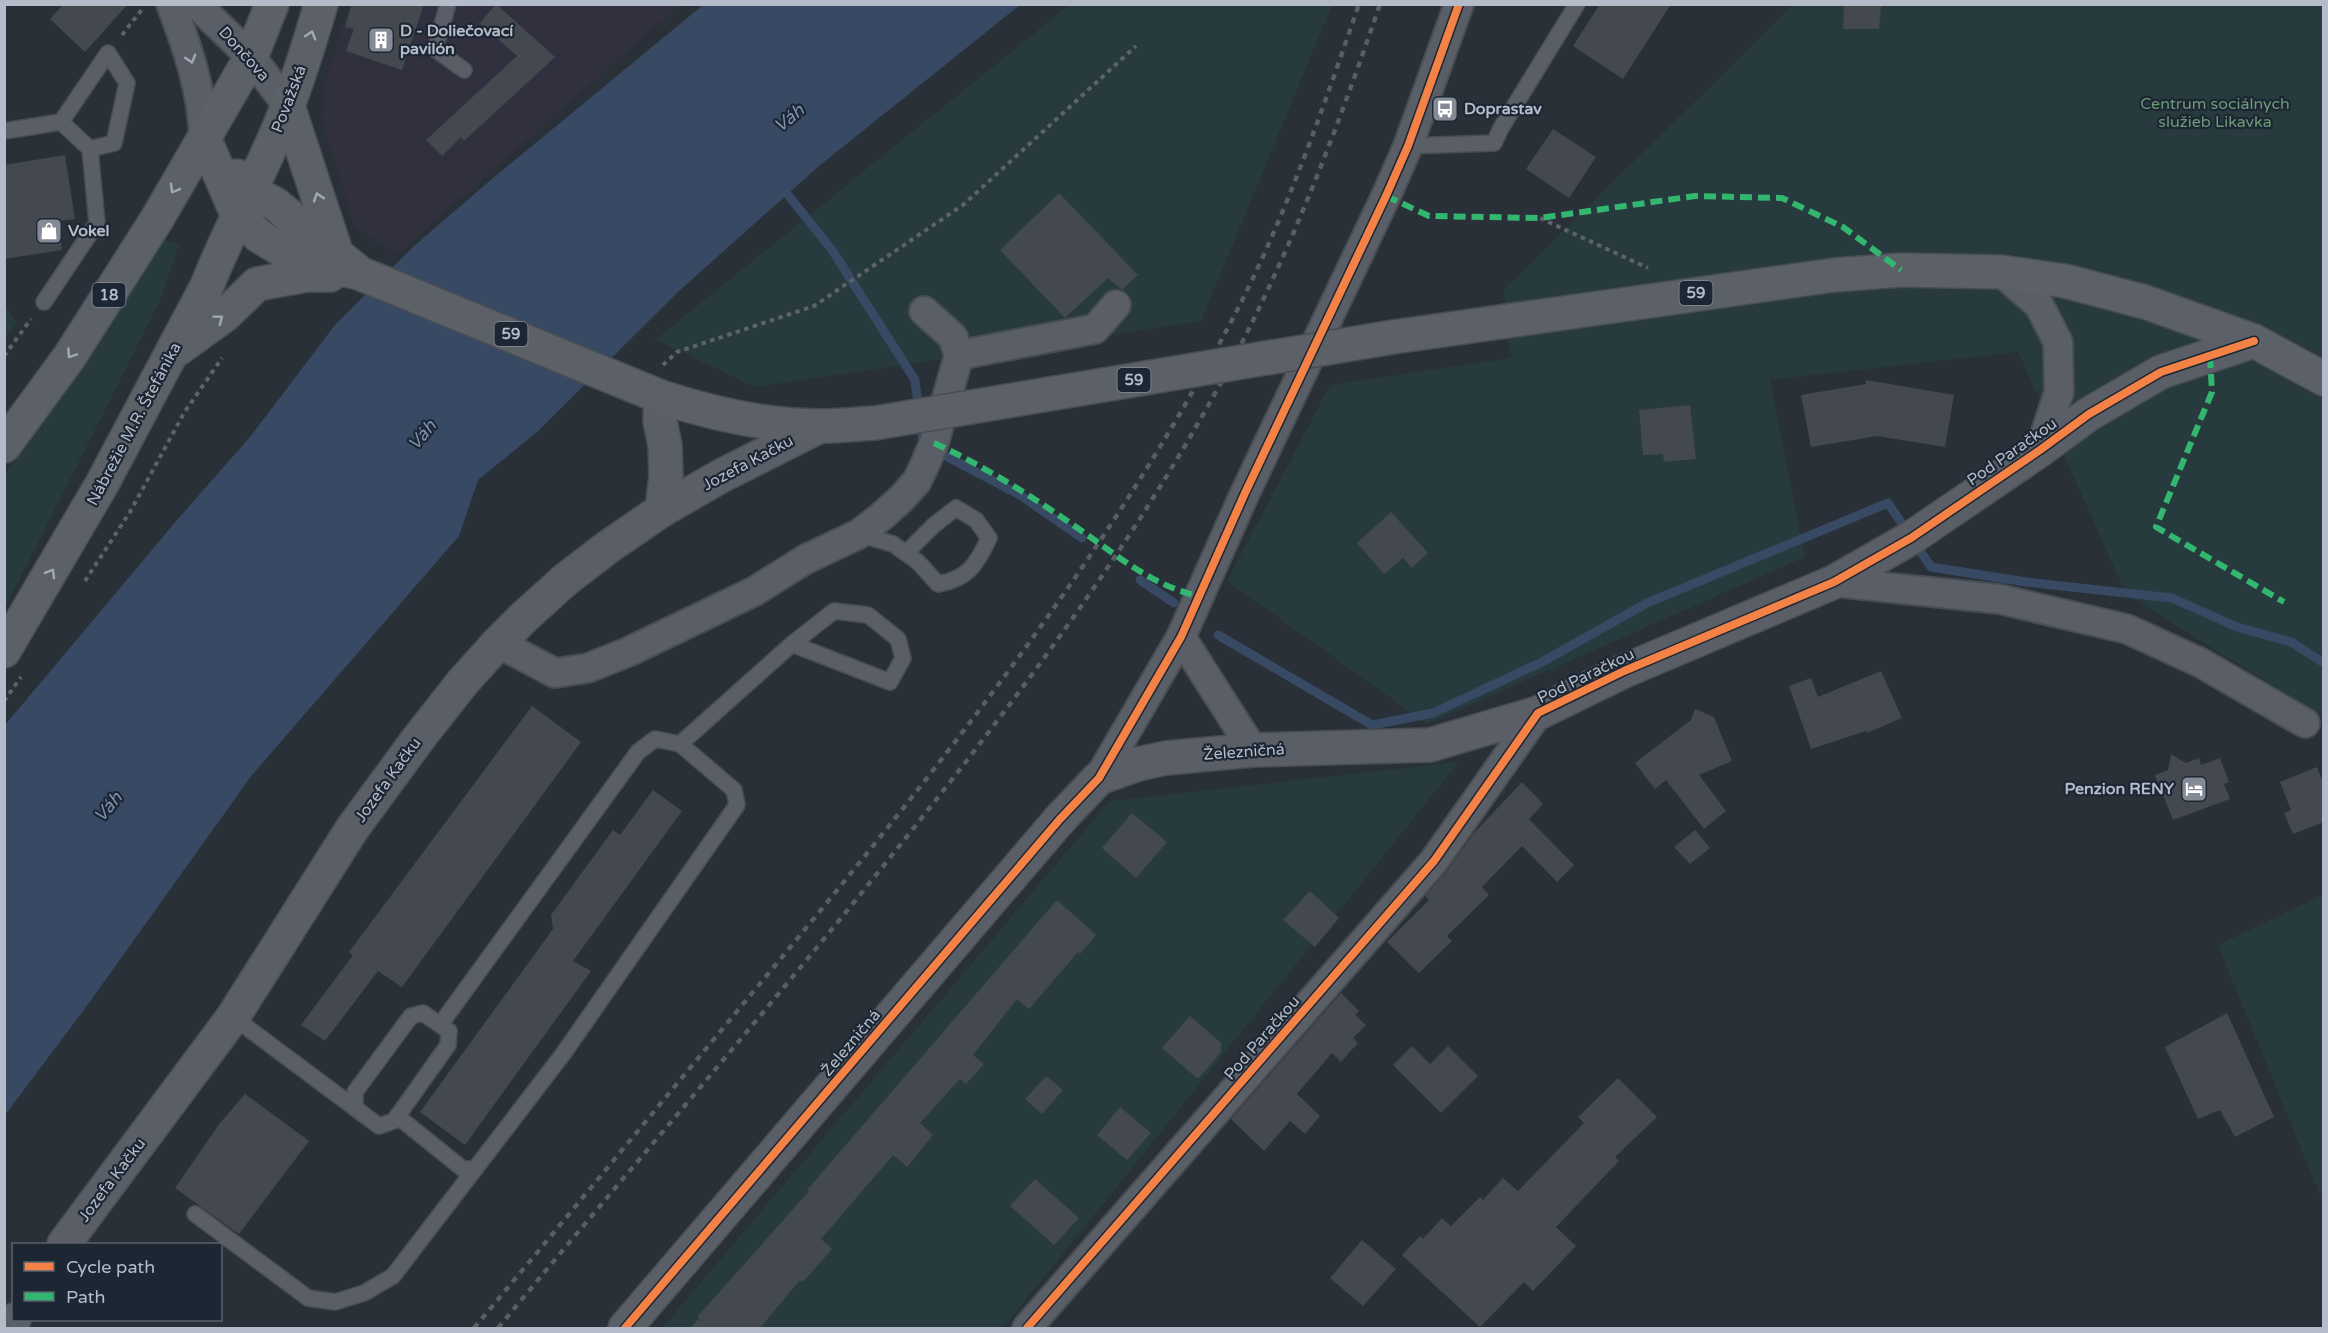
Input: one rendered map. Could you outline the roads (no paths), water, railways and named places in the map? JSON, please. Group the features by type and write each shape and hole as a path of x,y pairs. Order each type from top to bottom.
{"main road":[{"name":"18","path":"4,446 70,356 157,219 251,57 272,4"},
{"name":"Považská","path":"244,203 288,106 321,4"},
{"path":"288,106 348,263"},
{"path":"204,138 244,203 259,237 298,260 348,263"},
{"name":"Nábrežie M.R. Štefánika","path":"16,660 102,484 207,286 244,203"},
{"path":"172,354 225,315 257,284 307,275 348,263"},
{"name":"59","path":"348,263 649,392 700,410 758,422 820,426 876,423 1393,337 1834,275 1901,270 2001,272 2065,281 2145,302 2254,341 2324,379"}],"street":[{"path":"171,4 196,77 202,107 204,138"},
{"name":"Dončova","path":"196,4 251,57 288,106"},
{"path":"1100,778 1180,637 1245,493 1408,147 1459,4"},
{"path":"2001,272 2039,305 2058,342 2059,392 2040,450"},
{"path":"959,356 1095,329 1116,305"},
{"path":"498,643 555,673 588,668 686,625 755,591 806,559 859,534 902,499 917,481 934,443 959,356 953,337 924,311"},
{"name":"Pod Paračkou","path":"1027,1329 1434,861 1538,713 1624,671 1834,582 1911,538 2089,414 2162,372 2254,341"},
{"path":"649,392 660,421 665,446 666,476 662,510"},
{"name":"Jozefa Kačku","path":"65,1243 233,1017 352,829 425,729 498,643 565,580 662,510 721,476 820,426"},
{"path":"1834,582 1999,598 2127,629 2200,663 2306,723"},
{"path":"1180,637 1253,750"},
{"name":"Železničná","path":"625,1329 1052,828 1100,778 1138,764 1166,758 1253,750 1430,745 1538,713"}],"lane":[{"path":"448,4 435,49 464,70"},
{"path":"1408,147 1494,143 1577,4"},
{"path":"4,131 61,122 108,53 127,83 114,143 90,149"},
{"path":"44,302 98,223 90,149 61,122"},
{"path":"859,534 893,544 918,562 938,584 955,581 978,563 989,538 976,520 956,508 934,525 906,553"},
{"path":"680,744 792,644 834,611 868,615 898,639 903,658 890,682 792,644"},
{"path":"195,1214 308,1298 335,1302 363,1293 393,1276 563,1054 737,805 734,790 680,744 655,739 638,752 440,1025"},
{"path":"233,1017 379,1126 394,1121 448,1045 450,1031 423,1013 411,1016 355,1092 355,1108"},
{"path":"397,1116 463,1169 475,1168"}],"water":[{"name":"Váh","path":"703,5 1020,5 819,166 679,291 537,432 478,480 459,536 252,775 86,1007 5,1115 5,725 250,437 335,325 414,246"}],"waterway":[{"path":"780,185 832,250 915,380 923,444 1020,495 1082,538"},
{"path":"1218,635 1372,725 1433,713 1542,662 1647,603 1888,503 1931,567 2026,582 2172,598 2237,627 2291,642 2324,663"},
{"path":"1140,580 1174,603"}],"railway":[{"path":"474,1328 899,814 1020,655 1078,574 1133,491 1185,406 1252,281 1302,164 1359,4"},
{"path":"498,1328 868,885 998,720 1109,566 1144,513 1209,404 1259,307 1324,158 1380,4"}],"place":[{"name":"D - Doliečovací pavilón","path":"381,40"},
{"name":"Doprastav","path":"1445,109"},
{"name":"Vokel","path":"49,231"},
{"name":"Penzion RENY","path":"2194,789"}],"park label":[{"name":"Centrum sociálnych služieb Likavka","path":"2215,113"}]}
